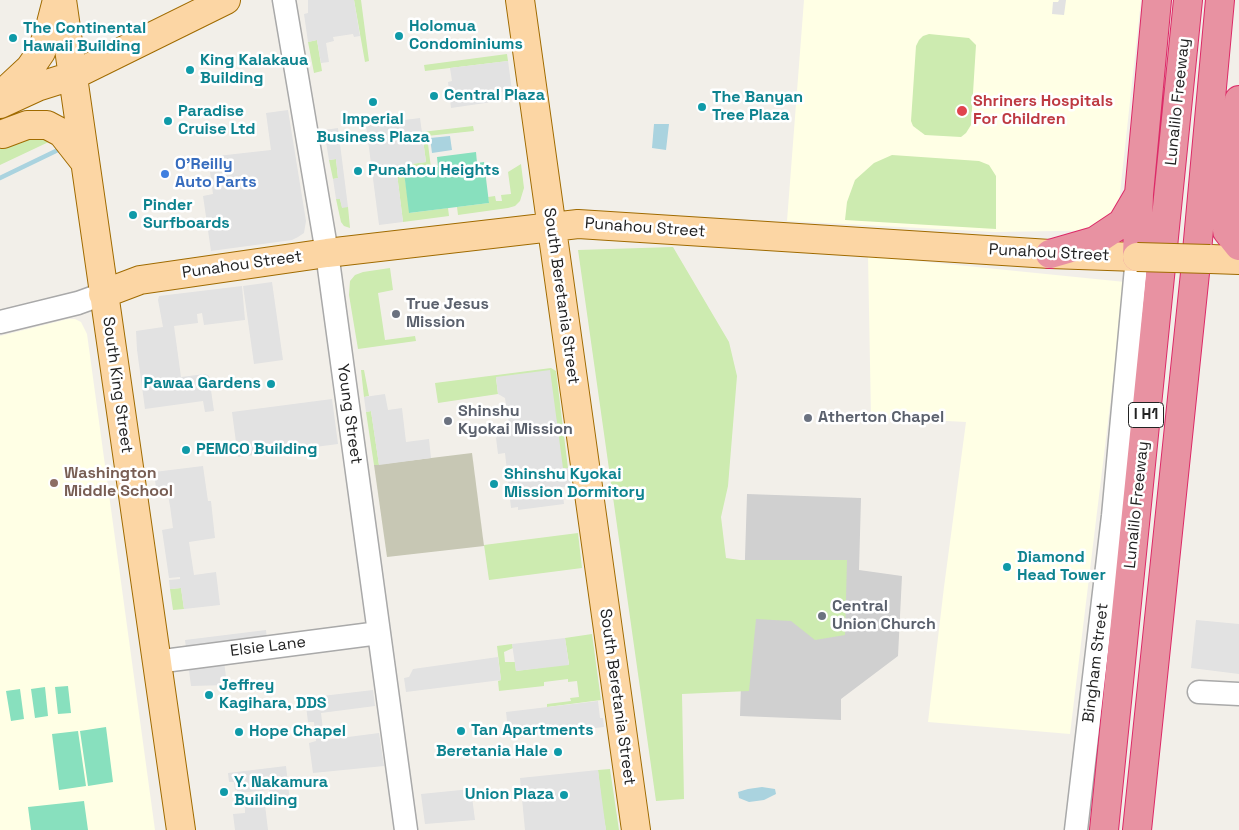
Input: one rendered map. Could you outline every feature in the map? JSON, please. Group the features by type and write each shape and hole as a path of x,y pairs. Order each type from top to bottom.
{"highway":[{"path":"1137,257 1139,194 1157,0"},
{"name":"Lunalilo Freeway","path":"1104,830 1188,0"},
{"name":"Lunalilo Freeway","path":"1137,830 1196,263 1220,0"},
{"path":"1239,100 1230,172 1228,231 1239,246"},
{"path":"1050,254 1095,241 1122,223 1139,194"},
{"path":"1144,764 1145,830"}],"main road":[{"path":"0,96 30,68 41,52 57,0"},
{"name":"South King Street","path":"62,0 181,830"},
{"path":"0,104 37,87 72,76 226,0"},
{"name":"South Beretania Street","path":"520,0 636,830"},
{"path":"2,135 44,104 72,76"},
{"path":"2,135 27,125 47,125 62,133 84,162"},
{"name":"Punahou Street","path":"104,294 140,280 327,253 578,224 1050,254 1239,260"}],"street":[{"name":"Young Street","path":"284,0 327,253 406,830"},
{"name":"Bingham Street","path":"1076,830 1115,496 1137,257"},
{"name":"Punahou Street","path":"0,322 78,303 104,294"},
{"name":"Elsie Lane","path":"156,662 379,633"},
{"path":"1199,692 1239,694"}],"shaded area":[{"path":"308,0 354,0 360,36 354,37 353,34 333,37 334,41 326,43 329,62 321,63 317,40 308,42 304,14 308,13"},
{"name":"Shriners Hospitals For Children","path":"804,0 1141,0 1116,230 995,232 787,221"},
{"path":"1059,0 1066,0 1064,15 1052,14 1053,2 1058,2"},
{"path":"508,61 512,91 498,92 499,101 451,108 448,82 452,81 450,68"},
{"path":"288,110 306,221 304,233 292,240 211,251 203,196 213,194 208,157 271,150 266,113"},
{"path":"420,118 426,162 396,166 403,222 379,225 366,125"},
{"path":"338,128 348,207 342,208 340,199 336,199 333,179 338,178 336,159 329,160 324,130"},
{"path":"868,256 1125,282 1070,734 928,722 966,422 871,417"},
{"path":"272,282 283,360 254,364 243,286"},
{"path":"242,286 245,320 204,325 202,313 197,314 198,323 174,326 181,377 205,374 209,376 214,411 205,412 203,401 145,409 136,331 163,327 158,300 159,296"},
{"name":"Washington Middle School","path":"68,319 75,319 81,322 87,334 155,830 0,830 0,336"},
{"path":"550,370 563,468 568,468 571,486 562,487 564,504 518,510 518,507 511,508 505,453 498,454 496,438 509,424 505,398 498,394 496,377"},
{"path":"385,394 388,410 402,408 406,442 429,439 431,458 379,465 371,411 366,412 364,397"},
{"path":"332,399 338,444 238,457 232,412"},
{"path":"472,453 484,546 387,557 374,465"},
{"path":"203,466 208,501 211,501 215,538 189,542 194,575 216,572 220,605 184,609 181,588 170,589 169,580 180,579 180,577 169,578 162,530 173,528 170,506 168,495 157,496 154,472"},
{"name":"Central Union Church","path":"747,494 861,498 859,570 902,576 898,656 841,699 841,720 740,716"},
{"path":"1196,620 1239,624 1239,674 1191,668"},
{"path":"266,630 268,647 223,653 227,685 191,686 185,640"},
{"path":"565,638 569,665 516,671 512,644"},
{"path":"498,657 501,680 406,692 404,678 409,677 413,669"},
{"path":"373,690 375,706 321,713 324,738 325,740 379,733 384,766 313,773 309,743 316,741 314,722 308,722 305,698"},
{"path":"598,701 600,718 603,718 604,727 509,738 506,712"},
{"path":"286,766 290,802 270,804 269,790 237,793 234,782 229,782 228,773"},
{"path":"598,770 606,830 525,830 520,778"},
{"path":"471,789 475,820 425,824 421,794"},
{"path":"265,805 268,830 235,830 233,814 245,813 245,807"}],"green space":[{"path":"354,0 361,0 369,61 365,62"},
{"path":"929,34 969,38 976,45 971,125 961,137 925,135 913,126 911,121 916,46 923,36"},
{"path":"317,40 322,71 314,73 308,42"},
{"path":"507,54 508,61 425,71 424,65"},
{"path":"473,126 474,131 427,136 431,168 404,172 410,213 448,208 449,216 403,222 396,166 426,162 422,132"},
{"path":"30,134 55,139 0,165 0,148"},
{"path":"476,152 477,163 484,162 489,203 409,213 404,172 438,167 437,157"},
{"path":"892,155 979,161 989,165 996,176 996,229 845,220 847,202 855,180 874,163"},
{"path":"336,159 338,178 333,179 329,160"},
{"path":"521,164 524,188 520,201 515,206 458,215 457,207 489,203 488,197 495,196 496,201 502,201 501,195 511,194 508,172"},
{"path":"336,199 340,199 342,207 348,207 350,228 344,226 341,222"},
{"path":"673,247 729,342 737,376 728,486 721,517 726,558 740,560 847,560 845,635 815,640 791,621 756,619 749,691 682,694 684,799 656,801 578,250"},
{"path":"390,268 393,290 378,293 385,340 415,336 416,341 358,349 349,295 350,281 355,275 363,272"},
{"path":"551,368 556,371 568,468 563,468 496,378 498,394 438,403 435,383"},
{"path":"361,370 364,370 369,396 364,397"},
{"path":"371,411 379,465 374,465 366,412"},
{"path":"578,533 582,568 489,580 484,545"},
{"path":"181,588 184,609 173,610 170,589"},
{"path":"592,634 601,700 547,707 547,704 571,701 570,698 579,697 577,681 568,682 568,679 544,682 544,686 499,691 498,681 501,680 497,646 512,644 513,648 504,652 505,662 515,662 516,671 569,664 565,638"},
{"path":"68,686 71,713 58,714 55,687"},
{"path":"45,687 48,716 35,718 31,689"},
{"path":"20,689 24,719 11,721 6,691"},
{"path":"106,727 113,782 88,786 80,731"},
{"path":"78,731 86,786 59,790 52,734"},
{"path":"610,769 619,830 606,830 602,807 598,770"},
{"path":"84,801 88,830 31,830 28,807"}],"water":[{"path":"654,124 669,124 666,150 652,148"},
{"path":"450,136 452,150 432,153 430,138"},
{"path":"762,787 775,789 776,794 764,800 749,802 739,798 738,792"}],"waterway":[{"path":"0,178 60,149"}],"place":[{"name":"Holomua Condominiums","path":"399,36"},
{"name":"The Continental Hawaii Building","path":"13,38"},
{"name":"King Kalakaua Building","path":"190,70"},
{"name":"Central Plaza","path":"434,96"},
{"name":"Imperial Business Plaza","path":"373,102"},
{"name":"The Banyan Tree Plaza","path":"702,107"},
{"name":"Shriners Hospitals For Children","path":"962,111"},
{"name":"Paradise Cruise Ltd","path":"168,121"},
{"name":"Punahou Heights","path":"358,171"},
{"name":"O'Reilly Auto Parts","path":"165,174"},
{"name":"Pinder Surfboards","path":"133,215"},
{"name":"True Jesus Mission","path":"396,314"},
{"name":"Pawaa Gardens","path":"271,384"},
{"name":"Atherton Chapel","path":"808,418"},
{"name":"Shinshu Kyokai Mission","path":"448,421"},
{"name":"PEMCO Building","path":"186,450"},
{"name":"Washington Middle School","path":"54,483"},
{"name":"Shinshu Kyokai Mission Dormitory","path":"494,484"},
{"name":"Diamond Head Tower","path":"1007,567"},
{"name":"Central Union Church","path":"822,616"},
{"name":"Jeffrey Kagihara, DDS","path":"209,695"},
{"name":"Tan Apartments","path":"461,731"},
{"name":"Hope Chapel","path":"239,732"},
{"name":"Beretania Hale","path":"558,752"},
{"name":"Y. Nakamura Building","path":"224,792"},
{"name":"Union Plaza","path":"564,795"}]}
